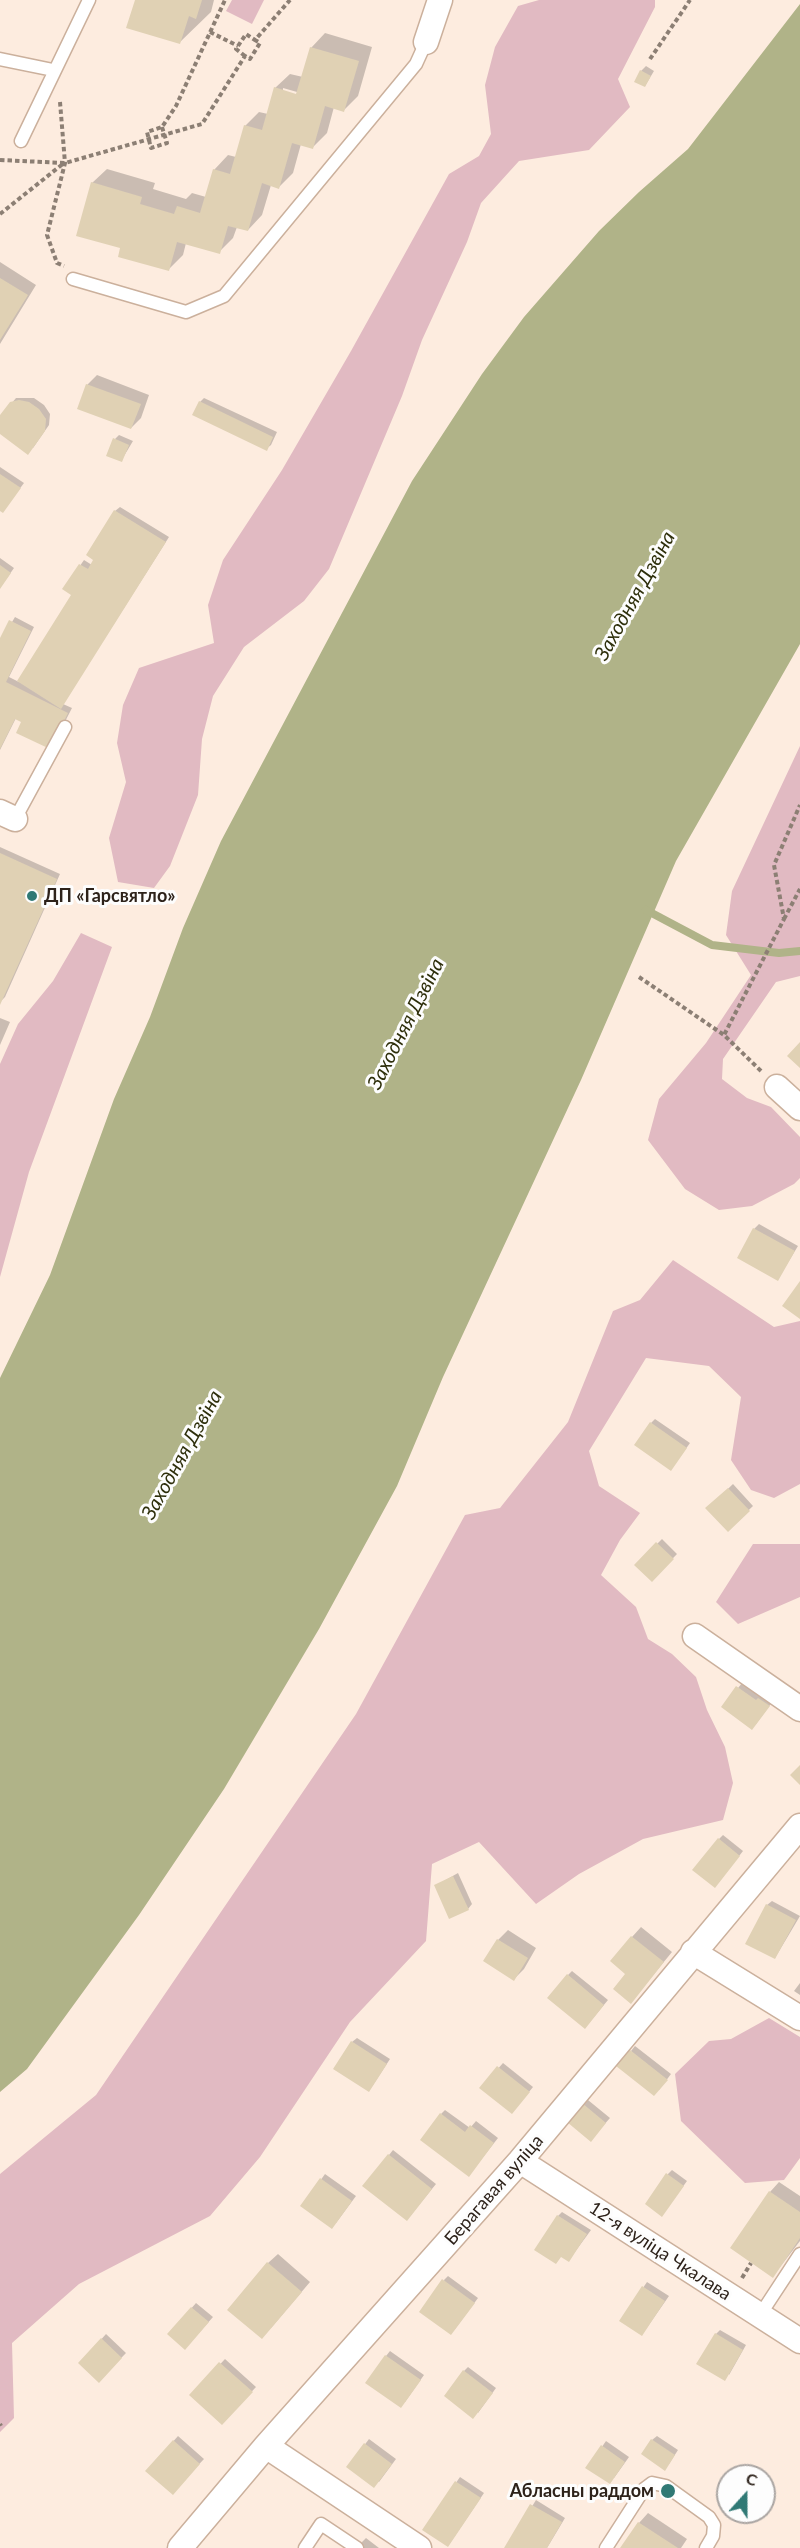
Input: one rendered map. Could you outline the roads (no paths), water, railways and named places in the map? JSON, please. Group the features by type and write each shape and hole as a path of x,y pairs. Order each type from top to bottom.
{"street":[{"path":"426,42 440,0"},
{"path":"777,1087 800,1108"},
{"path":"695,1636 800,1709"},
{"name":"Берагавая вуліца","path":"189,2545 266,2446 520,2161 800,1826"},
{"path":"693,1952 800,2018"},
{"name":"12-я вуліца Чкалава","path":"520,2161 800,2341"},
{"path":"266,2446 419,2548"}],"lane":[{"path":"21,141 53,70 89,0"},
{"path":"73,279 186,312 224,296 416,64 426,42"},
{"path":"0,59 53,70"},
{"path":"8,816 65,727"},
{"path":"760,2315 800,2254"},
{"path":"606,2548 644,2489 652,2483 666,2486 709,2517 714,2525 713,2536 706,2548"},
{"path":"305,2548 321,2524 357,2548"}],"water":[{"name":"Заходняя Дзвіна","path":"800,4 800,644 676,861 581,1080 443,1377 397,1486 319,1629 224,1789 139,1915 27,2069 0,2092 0,1378 50,1275 114,1099 150,1017 183,928 221,841 412,481 482,374 524,317 599,231 688,149"}],"waterway":[{"path":"646,910 712,945 779,953 800,951"}],"place":[{"name":"ДП «Гарсвятло»","path":"32,896"},
{"name":"Абласны раддом","path":"668,2491"}]}
